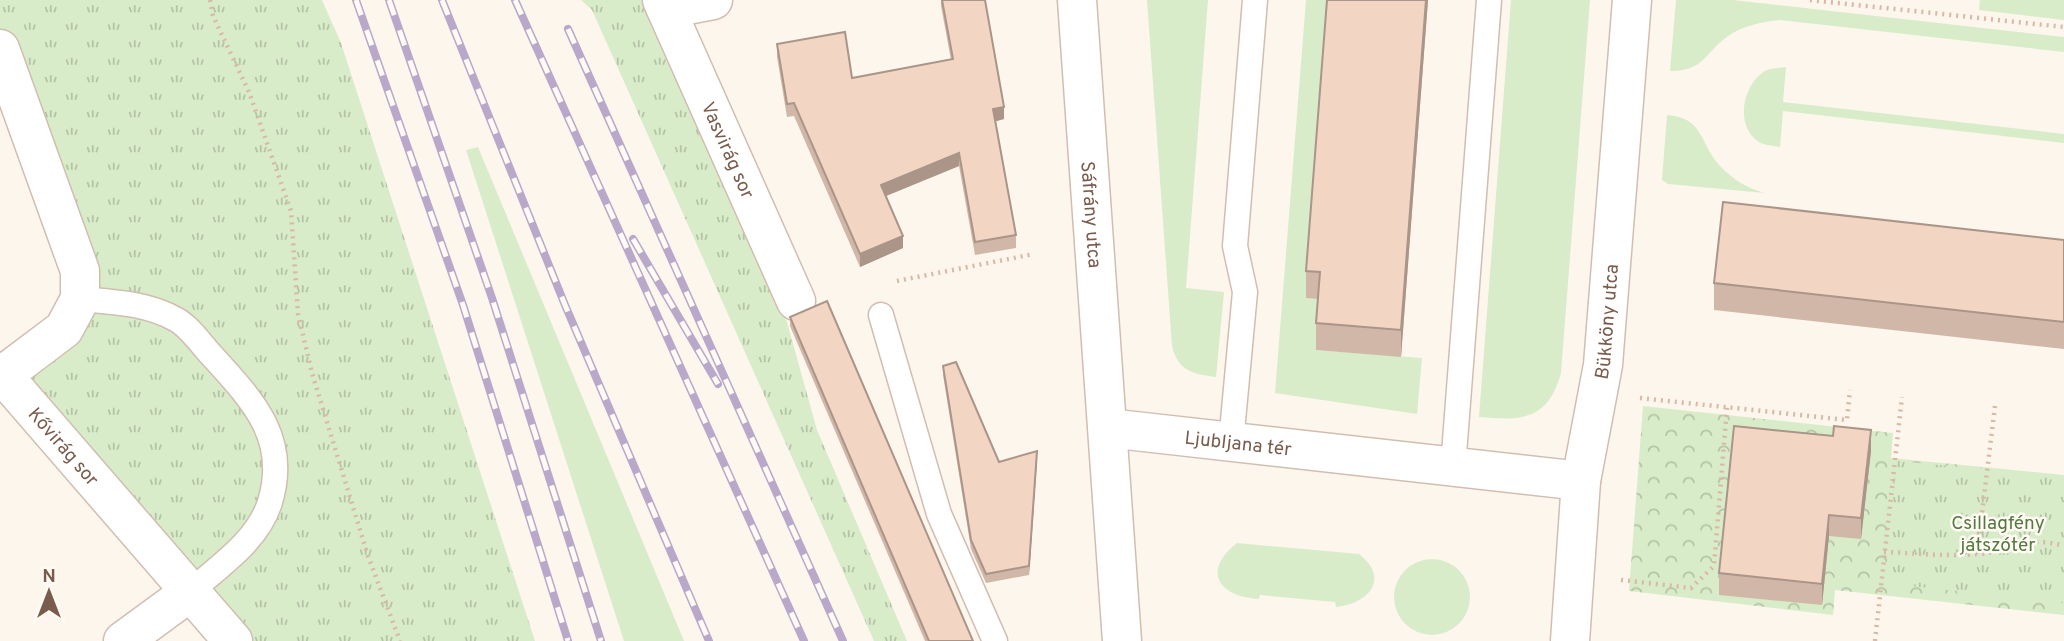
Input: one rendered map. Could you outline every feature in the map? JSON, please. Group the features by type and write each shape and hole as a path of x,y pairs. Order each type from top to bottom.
{"street":[{"path":"664,4 713,0"},
{"name":"Sáfrány utca","path":"1077,0 1108,428"},
{"name":"Bükköny utca","path":"1570,641 1581,481 1603,365 1632,0"},
{"name":"Vasvirág sor","path":"664,4 796,300"},
{"path":"0,49 80,271 80,299"},
{"name":"Kővirág sor","path":"80,299 64,329 1,373 233,641"},
{"path":"1108,428 1122,641"},
{"name":"Ljubljana tér","path":"1108,428 1581,481"},
{"path":"123,641 190,592"}],"lane":[{"path":"1231,442 1244,292 1235,246 1255,0"},
{"path":"1453,467 1489,0"},
{"path":"80,299 127,303 155,310 180,321 253,400 271,435 277,466 270,503 255,534 190,592"},
{"path":"881,315 939,514 995,641"}],"path":[{"path":"210,0 214,16 249,92 291,211 298,314 312,373 368,556 400,641"},
{"path":"1810,0 2064,27"},
{"path":"891,282 1034,254"},
{"path":"1636,397 1847,420 1850,390"},
{"path":"1875,641 1902,397"},
{"path":"1977,554 1995,406"},
{"path":"1621,580 1691,588 1714,566 1727,407"},
{"path":"1884,552 1938,557 1977,554 2041,539 2064,546"}],"green space":[{"path":"0,0 322,0 341,43 535,641 233,641 3,375 80,299 0,49"},
{"path":"581,0 662,0 785,315 817,430 907,641 874,641 592,10"},
{"path":"1147,0 1208,0 1186,288 1224,292 1216,377 1182,366 1172,346"},
{"path":"1306,0 1329,0 1307,298 1320,299 1316,350 1422,358 1417,414 1275,393"},
{"path":"1511,0 1590,0 1561,373 1556,389 1541,409 1520,417 1494,418 1479,417"},
{"path":"1676,0 1733,0 2064,37 2064,52 1780,20 1740,29 1720,42 1697,64 1690,68 1670,71"},
{"path":"1980,0 2064,0 2064,20 1979,10"},
{"path":"1786,67 1783,102 2064,134 2064,143 1783,111 1780,147 1764,144 1751,135 1746,126 1744,105 1757,77 1765,71"},
{"path":"1667,115 1688,121 1699,132 1724,170 1740,182 1765,193 1668,184 1662,180"},
{"path":"478,147 684,641 624,641 466,150"},
{"path":"1643,406 1893,433 1891,458 2064,475 2064,615 1835,590 1833,615 1629,591"},
{"name":"Csillagfény játszótér","path":"1897,461 2064,477 2064,603 1885,583"},
{"path":"1237,543 1359,554 1369,563 1373,572 1372,589 1358,601 1336,607 1335,602 1260,595 1259,599 1245,597 1225,588 1218,572 1226,553"},
{"path":"1432,559 1446,562 1459,570 1467,583 1470,597 1467,611 1459,624 1446,632 1432,635 1418,632 1405,624 1397,611 1394,597 1397,583 1405,570 1418,562"}],"building":[{"path":"942,0 985,0 1004,107 993,109 1016,235 975,242 959,153 881,185 903,236 860,254 794,103 787,104 777,44 845,32 852,78 953,59"},
{"path":"1327,0 1426,0 1401,330 1316,323 1320,272 1306,271"},
{"path":"1723,202 2064,240 2064,322 1714,283"},
{"path":"827,301 973,641 929,641 790,317"},
{"path":"956,362 999,462 1037,451 1029,566 986,574 971,540 943,366"},
{"path":"1734,426 1833,436 1834,426 1871,430 1861,518 1829,515 1822,584 1719,573"}],"railway":[{"path":"356,0 463,305 568,641"},
{"path":"389,0 492,298 601,641"},
{"path":"442,0 565,305 709,641"},
{"path":"515,0 804,641"},
{"path":"568,29 843,641"},
{"path":"633,239 718,384"}]}
